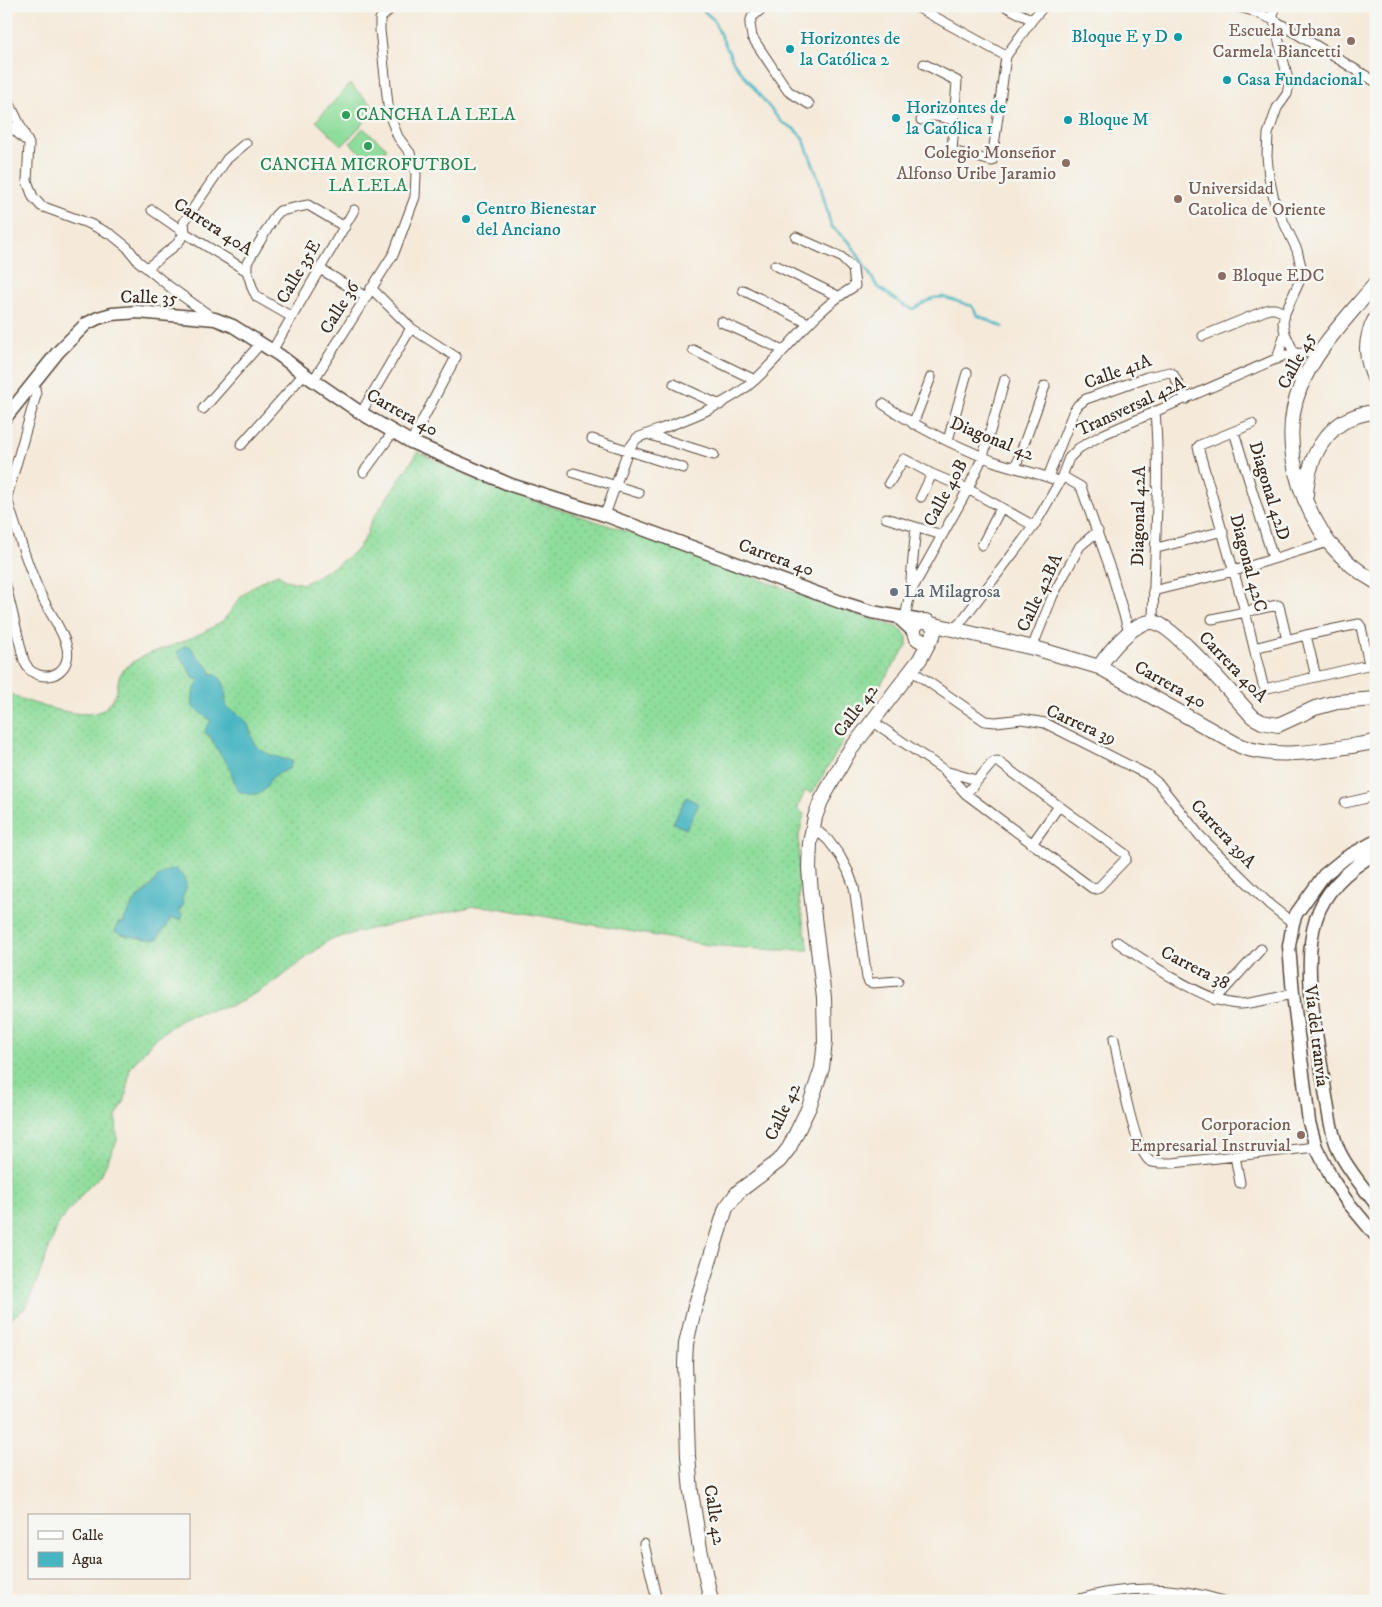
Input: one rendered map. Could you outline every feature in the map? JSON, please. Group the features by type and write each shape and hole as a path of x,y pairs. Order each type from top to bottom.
{"main road":[{"name":"Calle 45","path":"1376,283 1320,351 1300,388 1293,412 1292,452 1294,468 1306,501 1314,520 1328,542 1345,560 1376,582"},
{"name":"Calle 35","path":"6,417 34,380 74,334 86,324 98,318 112,314 138,312 215,320"},
{"path":"1376,317 1367,338 1366,354 1376,383"},
{"name":"Carrera 40","path":"215,320 233,326 267,347 308,378 361,413 411,442 511,485 605,514 872,612 902,618"},
{"path":"1306,501 1307,480 1311,464 1320,444 1329,432 1341,423 1357,416 1376,412"},
{"path":"902,618 924,631 950,629"},
{"path":"1098,667 1129,632 1145,623 1153,622"},
{"name":"Carrera 40A","path":"1153,622 1163,626 1183,642 1253,717 1262,722 1278,725 1315,708 1337,702 1376,700"},
{"name":"Carrera 40","path":"950,629 1032,648 1098,667 1249,750 1301,752 1376,742"},
{"path":"912,668 924,631"},
{"name":"Calle 42","path":"711,1601 691,1492 685,1381 686,1344 694,1310 726,1208 738,1192 779,1161 789,1148 808,1107 822,1068 826,1020 809,868 810,843 821,801 848,753 912,668"},
{"name":"Vía del tranvía","path":"1376,841 1345,858 1324,874 1302,904 1293,922 1289,946 1309,1122 1316,1147 1332,1179 1346,1200 1376,1236"},
{"name":"Vía del tranvía","path":"1376,853 1352,867 1339,880 1321,906 1313,929 1310,964 1311,993 1332,1133 1339,1152 1350,1170 1376,1204"}],"street":[{"name":"Calle 36","path":"308,378 369,292 394,253 415,197 416,174 410,154 398,137 389,114 380,19 393,6"},
{"path":"765,6 752,17 750,24 752,38 788,91 809,104"},
{"path":"915,6 1006,56"},
{"path":"1006,6 1032,20"},
{"path":"924,64 957,81 952,151 992,161 1006,56 1044,6"},
{"path":"1234,6 1250,10 1274,20 1376,82"},
{"path":"1274,6 1274,20 1289,84 1287,94 1277,108 1268,134 1269,177 1275,204 1297,250 1301,266 1300,280 1285,313 1283,323 1294,354 1300,388"},
{"path":"6,96 29,144"},
{"path":"921,120 930,115 954,120"},
{"path":"6,122 29,144"},
{"path":"147,268 177,244 185,232 184,222 227,159 246,142"},
{"name":"Carrera 40","path":"29,144 26,181 41,206 112,234 127,247 138,261 215,320"},
{"path":"247,271 246,263 280,211 308,205 345,227"},
{"name":"Carrera 40A","path":"152,210 247,271 257,297 292,317"},
{"name":"Calle 35E","path":"203,409 267,347 292,317 354,210"},
{"path":"605,514 628,450 637,438 720,405 755,380 808,323 838,296 855,286 853,269 840,257 796,237"},
{"path":"775,265 838,296"},
{"path":"320,269 369,292 411,328 456,357 411,442"},
{"path":"743,290 808,323"},
{"path":"1202,336 1269,310 1276,309 1285,313"},
{"path":"721,322 783,350"},
{"path":"361,413 411,328"},
{"path":"1277,359 1285,333"},
{"path":"693,350 755,380"},
{"name":"Transversal 42A","path":"950,629 960,623 1034,526 1061,478 1068,458 1079,448 1154,411 1277,359 1294,354 1320,351"},
{"name":"Calle 41A","path":"1078,405 1095,395 1147,377 1170,372 1173,374 1186,399"},
{"path":"948,440 967,373"},
{"path":"913,424 931,377"},
{"path":"241,445 308,378"},
{"name":"Calle 40B","path":"902,618 910,593 968,489 983,456 1005,379"},
{"path":"6,586 24,661 30,670 44,676 58,674 65,666 68,656 66,644 36,584 6,499 36,395 34,380"},
{"path":"674,384 720,405"},
{"path":"1015,468 1045,386"},
{"name":"Diagonal 42","path":"883,404 913,424 983,456 1015,468 1048,477 1061,478 1081,487 1098,531 1129,632"},
{"name":"Transversal 42A","path":"1048,477 1073,413 1078,405"},
{"name":"Diagonal 42A","path":"1153,622 1157,472 1154,411"},
{"path":"1234,432 1252,424"},
{"path":"364,472 393,432"},
{"name":"Diagonal 42C","path":"1234,432 1198,447 1223,530 1263,686 1265,688 1316,677"},
{"name":"Diagonal 42D","path":"1234,432 1273,558"},
{"path":"647,434 714,455"},
{"path":"592,439 684,468"},
{"path":"890,483 904,459 932,474 968,489 1034,526"},
{"path":"574,473 639,493"},
{"path":"921,498 932,474"},
{"path":"982,545 1001,508"},
{"path":"886,518 942,535"},
{"path":"910,593 916,527"},
{"path":"1156,548 1223,530"},
{"name":"Calle 42BA","path":"1032,648 1057,587 1080,546 1098,531"},
{"path":"1154,591 1234,571 1328,542"},
{"path":"1212,619 1278,605 1287,640"},
{"path":"1254,648 1306,635 1359,624 1373,663 1316,677 1306,635"},
{"name":"Carrera 39","path":"912,668 985,721 996,722 1022,719 1045,723 1132,766"},
{"path":"872,721 944,770 966,794 1094,889 1097,889 1126,859 1126,856 997,761 994,761 976,780 966,794"},
{"name":"Carrera 39A","path":"1132,766 1159,784 1200,836 1270,905 1293,922"},
{"path":"944,770 976,780"},
{"path":"1345,802 1376,796"},
{"path":"1032,844 1059,806"},
{"path":"813,827 828,840 840,856 854,887 869,982 898,980"},
{"name":"Carrera 38","path":"1117,942 1143,960 1215,1000 1240,1004 1293,994"},
{"path":"1215,1000 1261,949"},
{"path":"1114,1039 1134,1127 1144,1154 1150,1161 1173,1163 1316,1147"},
{"path":"1235,1156 1240,1183"},
{"path":"644,1544 657,1601"},
{"path":"1072,1601 1093,1595 1134,1589 1168,1589 1206,1595 1224,1601"}],"green space":[{"name":"CANCHA LA LELA","path":"350,84 376,109 342,146 316,121"},
{"name":"CANCHA MICROFUTBOL LA LELA","path":"363,128 387,148 373,164 350,143"},
{"path":"418,452 481,483 647,538 849,612 900,628 907,637 907,646 860,714 812,793 805,791 797,809 804,814 799,835 799,900 809,950 773,950 708,945 491,907 475,906 329,940 275,982 234,1005 187,1016 156,1037 130,1068 125,1100 116,1117 117,1141 101,1175 84,1192 58,1224 31,1297 24,1309 6,1321 6,692 26,701 68,712 81,714 101,711 114,697 121,673 136,660 182,642 215,626 225,618 244,594 274,575 279,574 285,580 303,584 335,566 356,551 366,536 372,520"}],"water":[{"path":"185,646 190,646 208,666 211,674 216,674 220,678 225,689 226,707 245,721 257,746 270,755 292,761 289,769 273,777 261,792 249,794 237,790 229,766 210,736 205,733 211,721 193,707 192,703 196,686 200,680 193,678 177,652"},
{"path":"686,797 699,804 686,829 673,823"},
{"path":"176,869 186,883 182,900 184,905 179,913 183,916 181,920 171,918 158,939 136,937 115,931 118,922 124,923 124,919 137,898 143,895 158,877 169,870"}],"waterway":[{"path":"698,6 713,19 734,63 781,122 793,128 803,138 819,180 831,226 851,244 877,286 903,305 913,309 933,298 943,297 972,306 977,315 1003,327"}],"place":[{"name":"Bloque E y D","path":"1178,37"},
{"name":"Escuela Urbana Carmela Biancetti","path":"1351,41"},
{"name":"Horizontes de la Católica 2","path":"790,49"},
{"name":"Casa Fundacional","path":"1227,80"},
{"name":"CANCHA LA LELA","path":"346,115"},
{"name":"Horizontes de la Católica 1","path":"896,118"},
{"name":"Bloque M","path":"1068,120"},
{"name":"CANCHA MICROFUTBOL LA LELA","path":"368,146"},
{"name":"Colegio Monseñor Alfonso Uribe Jaramio","path":"1066,163"},
{"name":"Universidad Catolica de Oriente","path":"1178,199"},
{"name":"Centro Bienestar del Anciano","path":"466,219"},
{"name":"Bloque EDC","path":"1222,276"},
{"name":"La Milagrosa","path":"894,592"},
{"name":"Corporacion Empresarial Instruvial","path":"1301,1135"}]}
